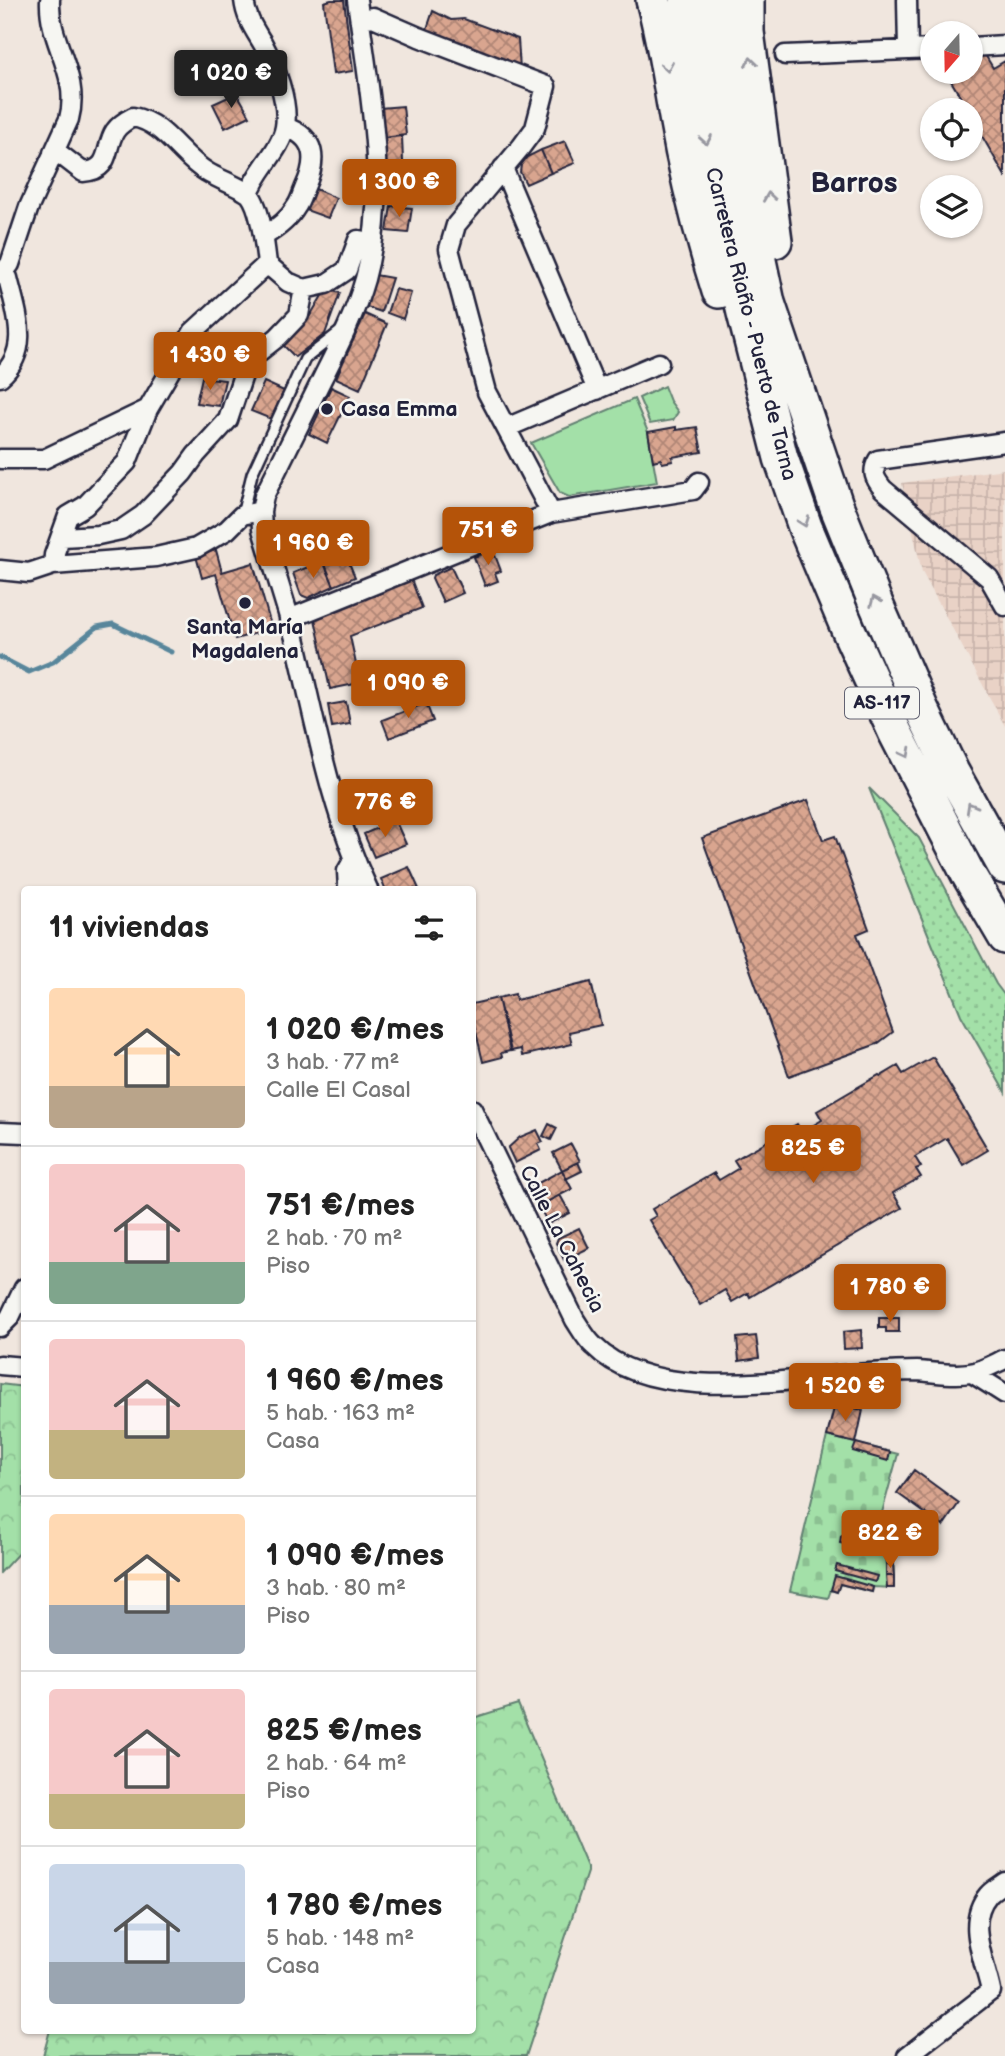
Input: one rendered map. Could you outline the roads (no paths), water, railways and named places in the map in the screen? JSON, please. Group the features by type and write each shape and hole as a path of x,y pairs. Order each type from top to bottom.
{"highway":[{"path":"653,0 699,227 727,318 781,458"},
{"name":"Carretera Riaño - Puerto de Tarna","path":"687,0 705,142 781,458 848,629 895,732 968,874 1005,937"},
{"name":"Carretera Riaño - Puerto de Tarna","path":"715,0 733,138 768,303 811,432 836,505 917,698 952,772 1005,867"},
{"path":"747,0 747,32 783,298 811,400 811,432"}],"street":[{"path":"0,377 9,369 15,357 20,328 8,278 2,273 10,264 26,215 73,105 73,93 62,50 53,28 50,0"},
{"path":"244,0 248,19 274,65 285,117 285,127 276,146 249,193"},
{"path":"357,0 375,161 376,204 372,242 365,279 349,325 264,496 261,511 262,529 289,619 332,795 354,859 367,886"},
{"path":"906,0 908,50"},
{"path":"360,19 373,17 547,86 535,128 456,225 449,249 487,392 551,513"},
{"path":"984,46 1005,45"},
{"path":"785,55 920,49"},
{"path":"52,153 61,155 83,172 92,172 100,167 106,158 115,131 124,122 133,117 146,119 204,170 249,193 264,236 267,264 288,282 304,289 326,284 347,270 358,240 372,242"},
{"path":"264,236 275,230 296,208 312,172 313,151 294,130 285,127"},
{"path":"503,168 597,390"},
{"path":"53,565 68,516 85,506 127,462 148,409 193,332 267,264"},
{"path":"62,537 98,535 121,530 143,515 228,420 250,359 278,337 299,315 304,289"},
{"path":"506,428 659,363"},
{"path":"0,459 44,459 148,409"},
{"path":"1005,442 878,460 874,473 876,481 883,489 989,578 1005,606"},
{"path":"289,619 551,513 693,489 699,482"},
{"path":"0,570 29,573 53,565 156,557 196,548 228,530 242,515 261,511"},
{"path":"348,886 347,871 354,859"},
{"name":"Calle La Cahecia","path":"476,1117 575,1320 593,1346 616,1363 636,1372 667,1379 740,1384 868,1373 917,1371 951,1375 972,1373 1005,1359"},
{"path":"0,1132 21,1133"},
{"path":"0,1326 10,1317 21,1294"},
{"path":"0,1365 21,1367"},
{"path":"972,1373 1005,1394"},
{"path":"907,2056 998,1994 977,1937 978,1915 987,1896 1005,1882"}],"lane":[{"path":"242,515 252,474 305,359 349,325"}],"waterway":[{"path":"0,657 29,672 53,662 97,627 113,624 171,652"}],"place":[{"name":"Casa Emma","path":"327,409"},
{"name":"Santa María Magdalena","path":"245,603"}],"district":[{"name":"Barros","path":"854,183"}]}
